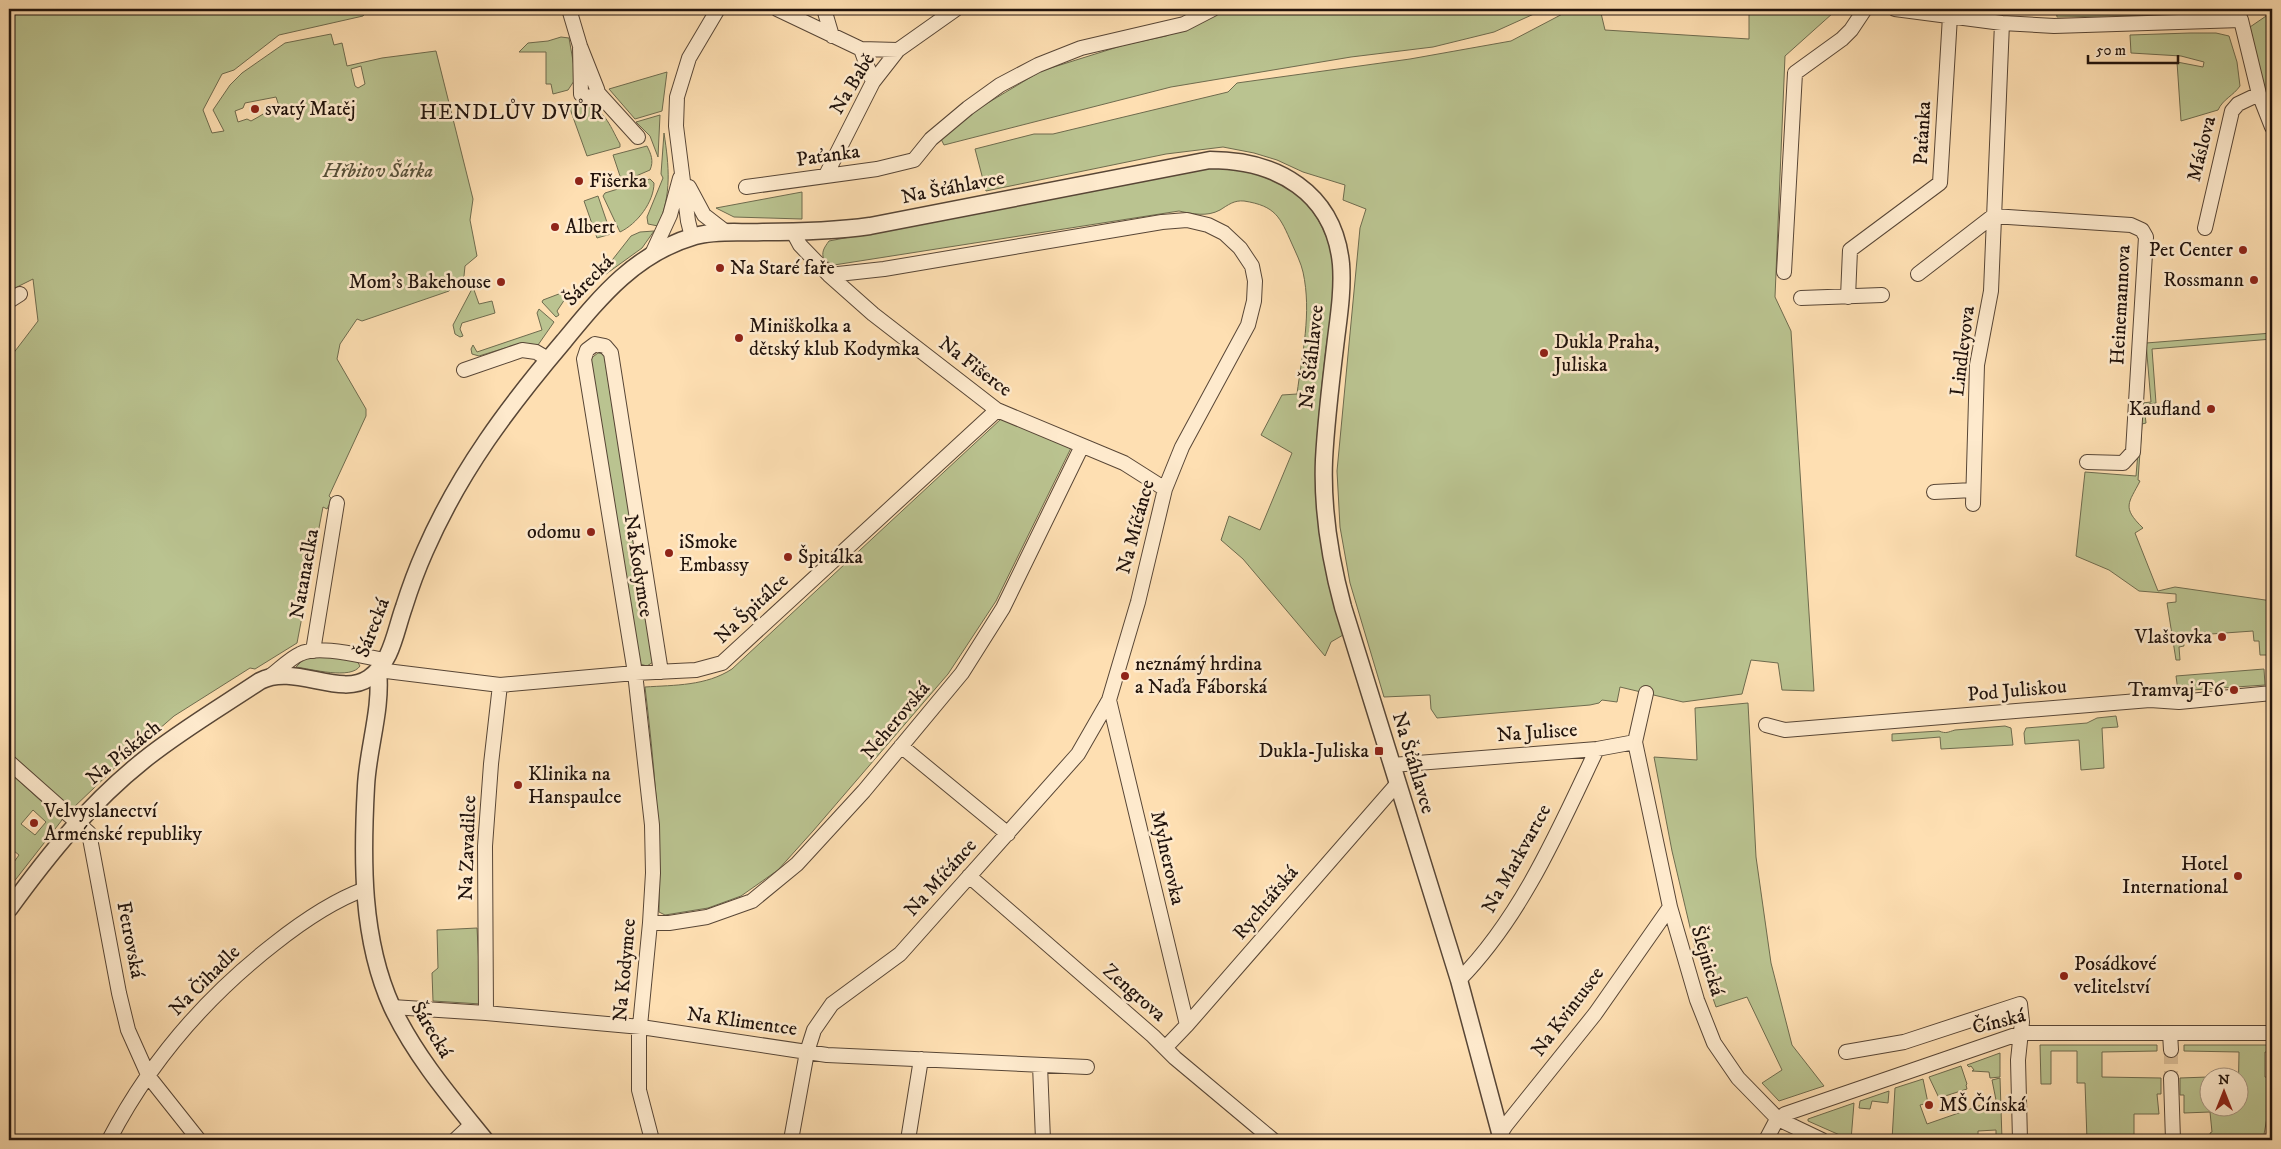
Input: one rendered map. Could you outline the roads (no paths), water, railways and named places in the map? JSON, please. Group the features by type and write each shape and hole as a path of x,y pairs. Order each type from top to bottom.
{"street":[{"path":"569,9 580,46 581,94 590,97 598,93 638,137"},
{"path":"692,237 676,126 677,97 689,58 718,9"},
{"path":"778,9 861,49 898,50"},
{"path":"824,9 832,36"},
{"name":"Na Babě","path":"826,175 873,82 898,50 956,9"},
{"name":"Paťanka","path":"746,187 877,169 914,160 931,139 968,108 1000,86 1038,65 1081,48 1184,24 1213,9"},
{"path":"1784,272 1795,73 1842,39 1851,30 1865,9"},
{"path":"1895,9 2002,23 2054,26 2238,14 2259,94 2272,127"},
{"name":"Paťanka","path":"1848,297 1850,250 1940,183 1950,16"},
{"name":"Lindleyova","path":"1934,492 1973,497 1977,365 1991,291 2002,23"},
{"path":"861,49 873,82"},
{"name":"Máslova","path":"2205,228 2232,111 2238,104 2259,94"},
{"name":"Na Šťáhlavce","path":"692,237 726,232 793,232 870,226 1210,160 1252,163 1275,171 1310,194 1321,207 1329,223 1341,262 1340,296 1324,463 1326,521 1330,546 1343,607 1459,980 1500,1138"},
{"path":"682,170 697,206 704,215 726,232"},
{"path":"652,254 670,216 682,170"},
{"path":"1918,274 1994,216"},
{"name":"Heinemannova","path":"1994,216 2131,225 2142,230 2146,238 2132,452 2123,463 2087,462"},
{"name":"Na Míčánce","path":"791,1140 807,1052 814,1030 832,1004 900,954 1078,754 1109,700 1138,602 1165,489 1182,447 1248,325 1254,301 1255,281 1252,266 1240,248 1224,233 1208,224 1188,220 1162,222 884,269 830,275"},
{"name":"Na Fišerce","path":"793,232 800,245 873,314 998,410 1124,463 1165,489"},
{"name":"Šárecká","path":"485,1140 426,1065 392,1007 375,954 365,889 364,828 367,768 380,691 381,665 391,650 420,564 450,497 488,437 548,359 601,296 636,264 652,254 692,237"},
{"path":"1801,298 1882,295"},
{"name":"Na Kodymce","path":"652,1140 639,1090 639,1036 650,923 652,825 635,673 584,359 587,350 595,344 605,346 612,353 661,672"},
{"path":"464,370 522,350 536,352 548,359"},
{"name":"Na Špitálce","path":"381,665 500,686 635,673 696,670 722,663 998,410"},
{"name":"Neherovská","path":"650,923 668,923 707,917 752,901 797,864 901,746 962,673 1003,608 1082,446"},
{"name":"Natanaelka","path":"313,651 337,503"},
{"name":"Na Pískách","path":"9,909 48,856 77,822 144,760 186,729 269,677 301,653 325,651 381,665"},
{"path":"269,677 291,676 351,685 364,681 381,665"},
{"name":"Na Zavadilce","path":"486,1013 486,846 491,764 500,686"},
{"path":"1635,742 1646,693"},
{"name":"Pod Juliskou","path":"1766,725 1785,730 2150,700 2179,702 2272,693"},
{"name":"Mylnerovka","path":"1109,700 1187,1026"},
{"name":"Na Julisce","path":"1392,765 1597,749 1635,742"},
{"name":"Šlejnická","path":"1635,742 1670,907 1696,1000 1714,1043 1738,1078 1778,1119 1822,1140"},
{"path":"901,746 1008,834"},
{"name":"Na Markvartce","path":"1459,980 1491,942 1512,913 1564,819 1597,749"},
{"name":"Fetrovská","path":"9,762 89,833 119,993 128,1030 148,1077 199,1140"},
{"name":"Rychtářská","path":"1165,1048 1187,1026 1397,784"},
{"name":"Zengrova","path":"969,876 1272,1140"},
{"name":"Na Čihadle","path":"110,1140 160,1058 199,1011 243,969 296,927 331,904 365,889"},
{"name":"Na Kvintusce","path":"1500,1138 1594,1014 1670,907"},
{"path":"1846,1052 1904,1042 2020,1004 2022,1028 2018,1060 2020,1140"},
{"name":"Na Klimentce","path":"392,1007 486,1013 641,1028 807,1052 1087,1067"},
{"name":"Čínská","path":"1778,1119 1785,1114 2022,1028 2170,1033 2272,1033"},
{"path":"2170,1033 2170,1050"},
{"path":"908,1140 921,1059"},
{"path":"1040,1065 1043,1140"},
{"path":"2171,1078 2173,1140"},
{"path":"1766,1140 1778,1119"},
{"path":"456,1140 472,1124"}],"tunnel":[{"path":"2171,1050 2171,1078"}],"place":[{"name":"svatý Matěj","path":"255,109"},
{"name":"Fišerka","path":"579,181"},
{"name":"Albert","path":"555,227"},
{"name":"Pet Center","path":"2243,250"},
{"name":"Na Staré faře","path":"720,268"},
{"name":"Rossmann","path":"2254,280"},
{"name":"Mom’s Bakehouse","path":"501,282"},
{"name":"Miniškolka a dětský klub Kodymka","path":"739,338"},
{"name":"Dukla Praha, Juliska","path":"1544,353"},
{"name":"Kaufland","path":"2211,409"},
{"name":"odomu","path":"591,532"},
{"name":"iSmoke Embassy","path":"669,553"},
{"name":"Špitálka","path":"788,557"},
{"name":"Vlaštovka","path":"2222,637"},
{"name":"neznámý hrdina a Naďa Fáborská","path":"1125,676"},
{"name":"Tramvaj T6","path":"2234,690"},
{"name":"Dukla-Juliska","path":"1379,751"},
{"name":"Klinika na Hanspaulce","path":"518,785"},
{"name":"Velvyslanectví Arménské republiky","path":"34,823"},
{"name":"Hotel International","path":"2238,876"},
{"name":"Posádkové velitelství","path":"2064,976"},
{"name":"MŠ Čínská","path":"1929,1105"}],"district":[{"name":"HENDLŮV DVŮR","path":"512,113"}],"park label":[{"name":"Hřbitov Šárka","path":"378,171"}]}
